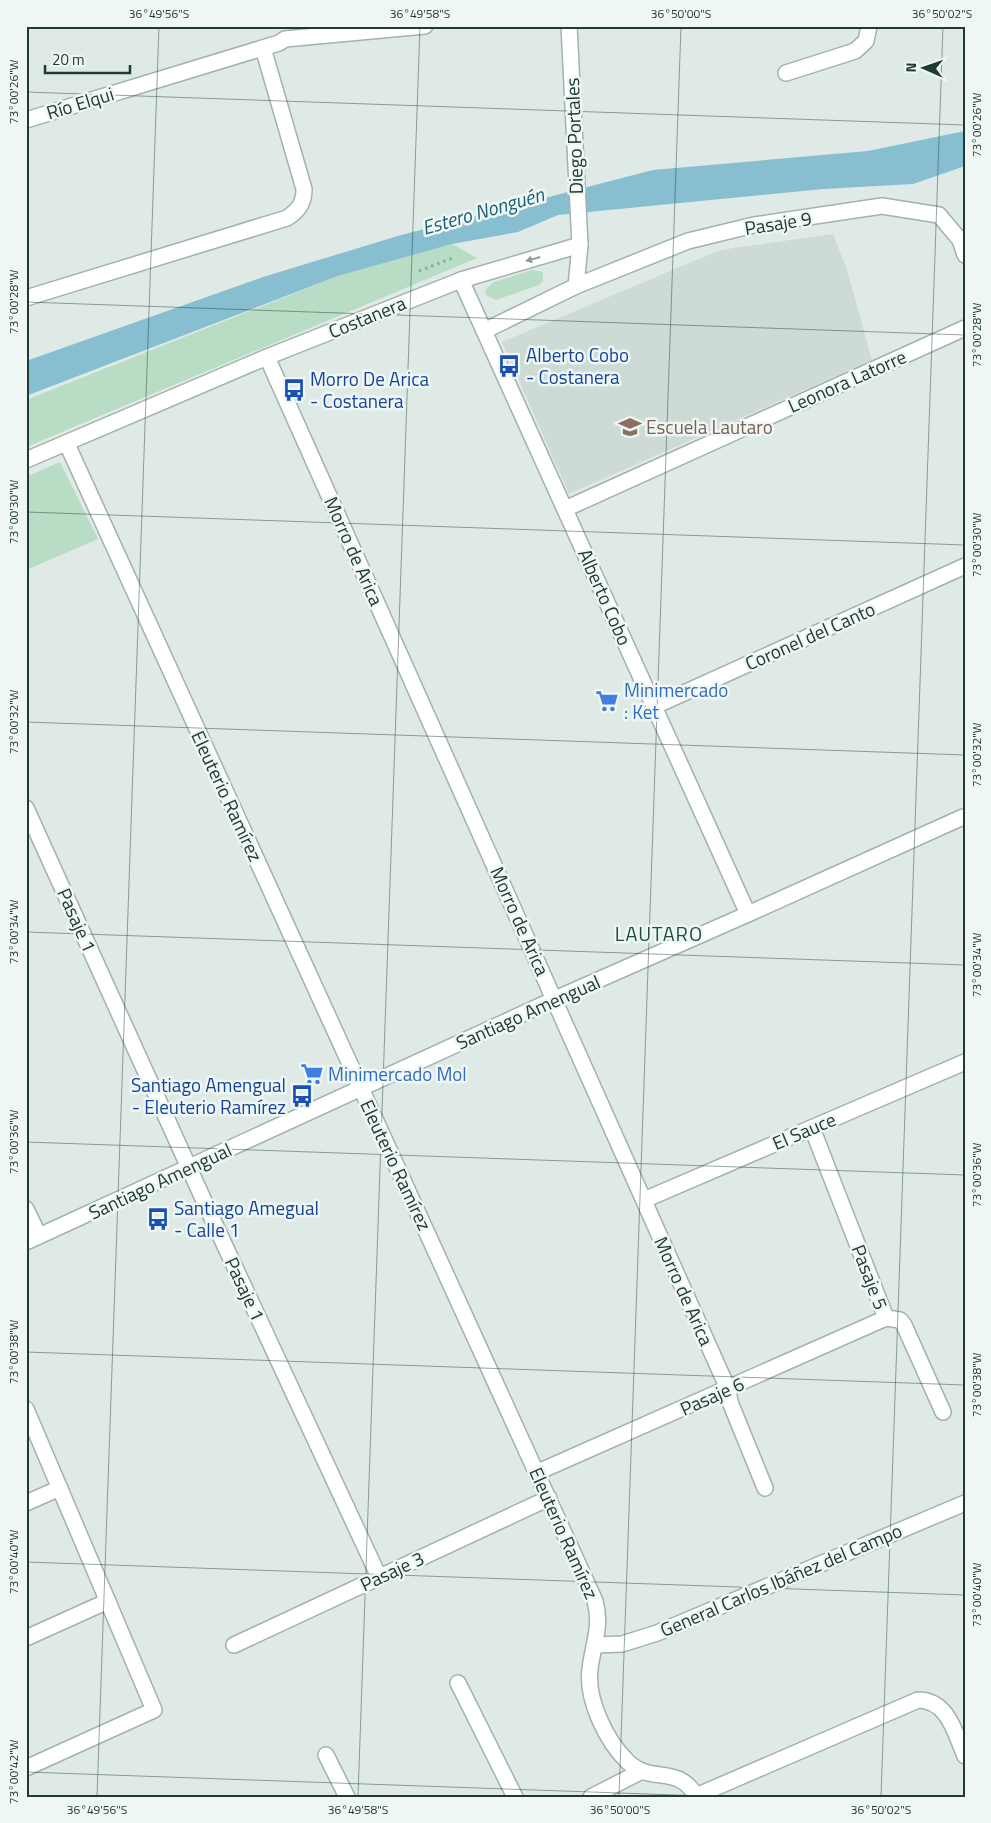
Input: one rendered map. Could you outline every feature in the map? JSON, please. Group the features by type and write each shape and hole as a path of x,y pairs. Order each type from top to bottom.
{"street":[{"name":"Río Elqui","path":"26,120 263,48 285,33 425,26"},
{"name":"Diego Portales","path":"569,26 577,217 580,245"},
{"path":"786,73 855,52 866,40 869,26"},
{"path":"26,298 288,218 296,212 302,204 304,189 263,48"},
{"name":"Pasaje 9","path":"576,286 688,241 754,225 882,206 939,215 960,240 965,255"},
{"path":"484,331 576,286 580,245"},
{"name":"Costanera","path":"26,460 267,357 461,280 580,245"},
{"name":"Alberto Cobo","path":"461,280 748,914"},
{"name":"Leonora Latorre","path":"565,508 965,328"},
{"name":"Morro de Arica","path":"267,357 728,1389 730,1402 765,1488"},
{"name":"Eleuterio Ramírez","path":"67,444 538,1472 596,1606 599,1624 594,1645 589,1687 594,1707 624,1759 642,1771 675,1776 684,1781 696,1796 918,1700 933,1702 942,1708 965,1756"},
{"name":"Coronel del Canto","path":"655,706 965,566"},
{"name":"Pasaje 1","path":"26,808 189,1167 379,1577"},
{"name":"Santiago Amengual","path":"26,1209 33,1239 554,999 748,914 963,816"},
{"name":"El Sauce","path":"644,1200 965,1062"},
{"name":"Pasaje 5","path":"812,1128 886,1318 900,1320 904,1325 943,1412"},
{"name":"Pasaje 6","path":"538,1472 886,1318"},
{"path":"26,1409 154,1710 26,1768"},
{"path":"26,1503 60,1488"},
{"name":"Pasaje 3","path":"234,1645 549,1498"},
{"name":"General Carlos Ibáñez del Campo","path":"594,1645 622,1644 656,1633 965,1503"},
{"path":"26,1638 108,1601"},
{"path":"458,1683 515,1797"},
{"path":"326,1755 347,1797"},
{"path":"591,1797 642,1771"}],"shaded area":[{"name":"Escuela Lautaro","path":"833,234 847,270 872,360 569,494 502,342 720,250"}],"green space":[{"path":"452,244 477,258 26,447 26,400 338,276"},
{"path":"532,270 543,272 543,281 539,285 496,300 486,295 485,290 494,282"},
{"path":"60,462 98,539 26,570 26,477"}],"water":[{"path":"965,131 965,166 913,184 824,189 558,215 518,232 452,244 338,276 26,396 26,361 263,277 401,235 653,170 868,151"}],"place":[{"name":"Alberto Cobo - Costanera","path":"509,366"},
{"name":"Morro De Arica - Costanera","path":"294,390"},
{"name":"Escuela Lautaro","path":"630,427"},
{"name":"Minimercado : Ket","path":"607,701"},
{"name":"Minimercado Mol","path":"312,1074"},
{"name":"Santiago Amengual - Eleuterio Ramírez","path":"302,1096"},
{"name":"Santiago Amegual - Calle 1","path":"158,1219"}],"district":[{"name":"LAUTARO","path":"659,934"}],"water label":[{"name":"Estero Nonguén","path":"483,211"}]}
